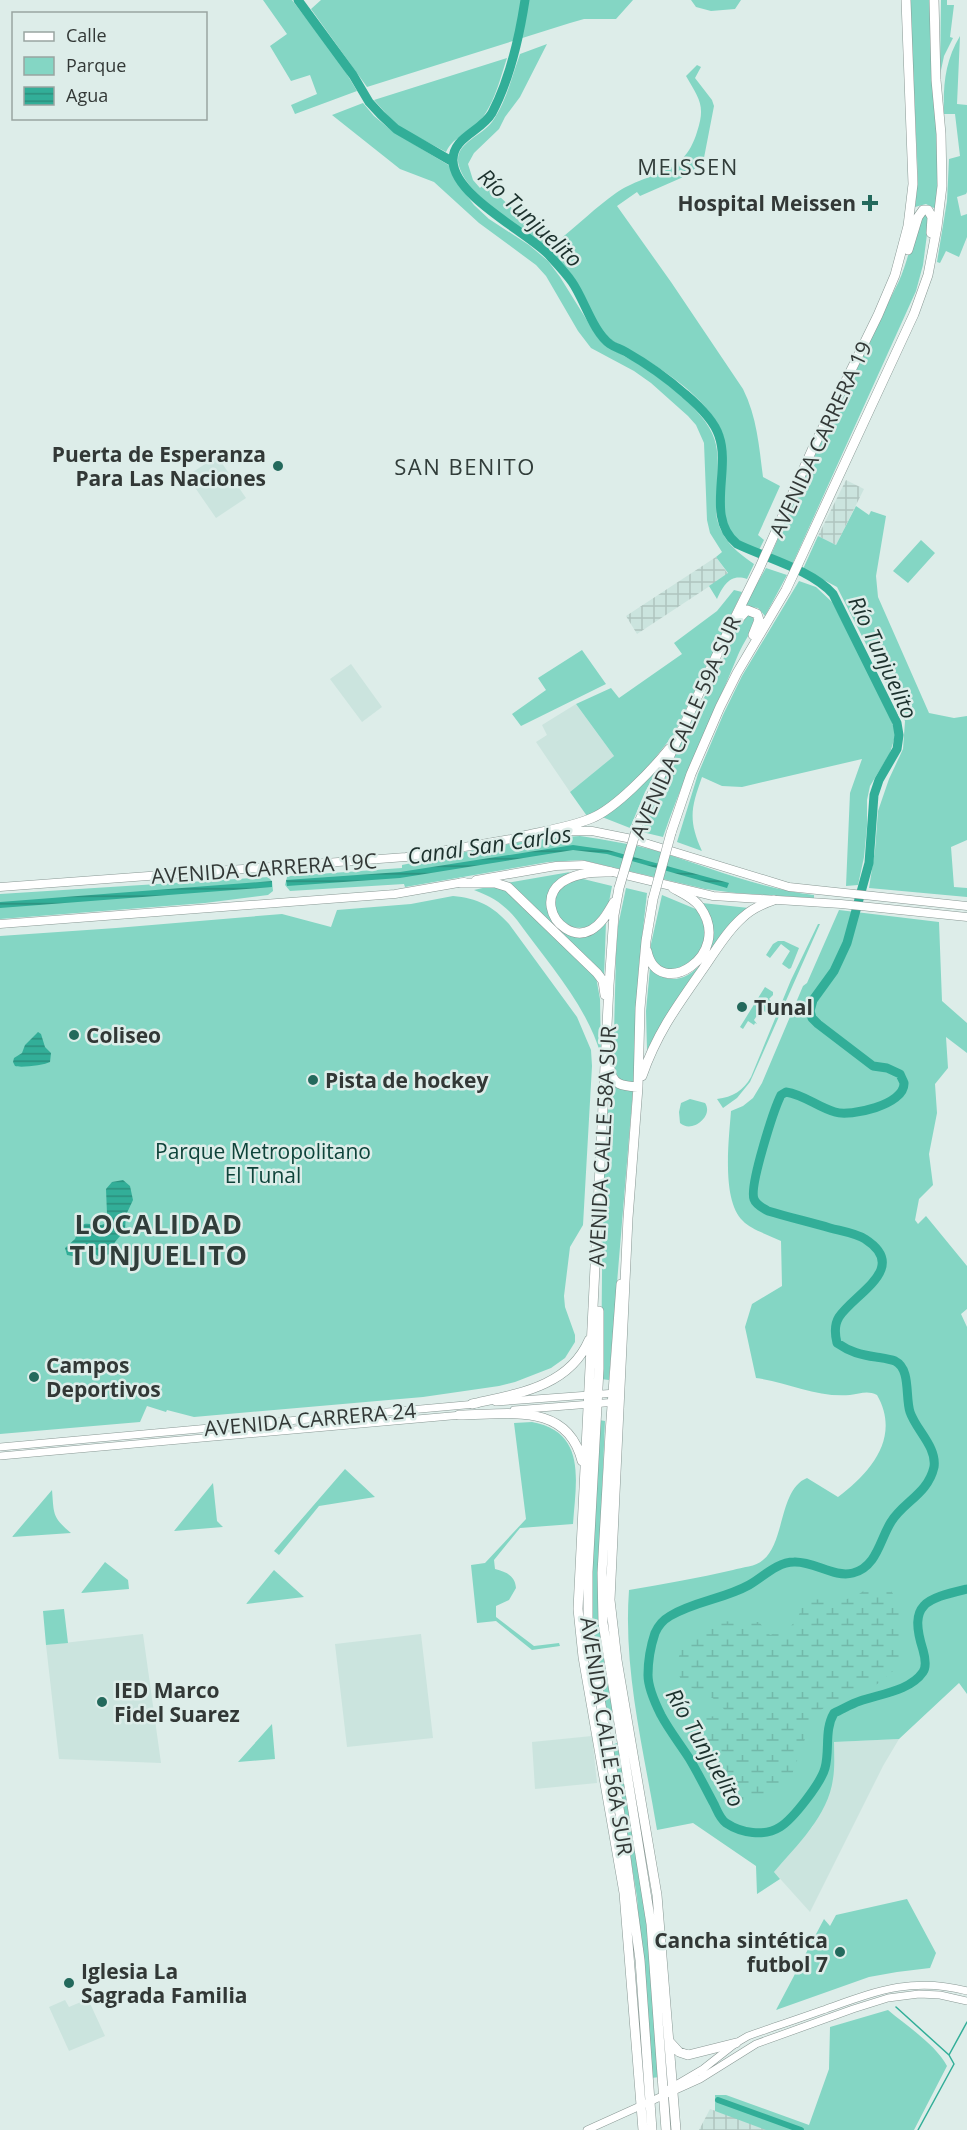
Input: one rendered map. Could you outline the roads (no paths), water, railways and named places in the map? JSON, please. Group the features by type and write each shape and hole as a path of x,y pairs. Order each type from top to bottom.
{"highway":[{"path":"892,282 908,226 913,184 906,0"},
{"path":"930,266 938,219 942,173 934,0"},
{"path":"892,282 905,258 919,214 926,209 932,217 930,266"},
{"name":"AVENIDA CARRERA 19","path":"791,579 919,303 930,266"},
{"name":"AVENIDA CARRERA 19","path":"759,569 812,450 892,282"},
{"name":"AVENIDA CALLE 59A SUR","path":"618,893 638,824 722,642 759,569"},
{"name":"AVENIDA CALLE 59A SUR","path":"653,899 671,833 691,774 736,673 791,579"},
{"path":"722,642 744,612 751,610 758,614 758,624 736,673"},
{"path":"523,836 587,820 599,814 647,774 678,738"},
{"path":"611,872 588,872 565,879 553,892 551,909 553,916 566,929 580,933 592,930 604,918 618,893"},
{"path":"461,883 495,883 511,889 597,973 603,985 608,1012"},
{"path":"646,940 650,961 664,973 683,972 691,967 708,946 710,931 705,914 695,901 673,888"},
{"name":"AVENIDA CALLE 58A SUR","path":"593,1399 592,1329 606,1042 618,893"},
{"name":"AVENIDA CALLE 58A SUR","path":"616,1398 638,1087 640,1008 646,940 653,899"},
{"path":"606,1042 613,1080 621,1085 638,1087 653,1046 667,1019 726,937 744,916 774,900"},
{"name":"AVENIDA CALLE 56A SUR","path":"596,1270 600,1329 584,1472 578,1609 582,1651 624,1893 634,2018 652,2130"},
{"path":"472,1404 525,1391 557,1378 581,1357 592,1329"},
{"name":"AVENIDA CALLE 56A SUR","path":"616,1398 605,1530 602,1591 604,1636 651,1924 668,2092 676,2130"},
{"name":"AVENIDA CALLE 56A SUR","path":"616,1398 610,1600 612,1630 657,1894 669,2041 666,2130"},
{"name":"AVENIDA CALLE 56A SUR","path":"593,1399 588,1572 589,1628 620,1814 640,1960 647,2103 643,2130"},
{"path":"459,1415 525,1414 552,1420 568,1432 576,1443 584,1472"},
{"path":"605,1530 612,1554"},
{"path":"582,1651 589,1628"},
{"path":"608,1795 620,1814"},
{"path":"635,1817 649,1850"},
{"path":"657,1996 664,1976"},
{"path":"634,2018 642,1992"},
{"path":"669,2041 679,2052 688,2055 736,2043"}],"main road":[{"name":"AVENIDA CARRERA 19C","path":"0,887 406,857 523,836 573,831 617,835 783,885 842,894 967,906"},
{"name":"AVENIDA CARRERA 19C","path":"0,924 395,894 568,865 584,865 713,897 841,904 967,917"},
{"name":"AVENIDA CARRERA 24","path":"0,1447 472,1404 616,1398"},
{"name":"AVENIDA CARRERA 24","path":"0,1456 459,1415 593,1399"},
{"path":"668,2092 703,2069 736,2043 753,2034 880,1990 917,1984 940,1985 967,1991"},
{"path":"587,2130 705,2077 742,2051 772,2038 888,1998 931,1994 967,2001"},
{"path":"768,2029 772,2038"},
{"path":"742,2051 753,2034"}],"water":[{"path":"573,845 608,850 729,883 727,888 607,854 573,850 400,878 287,886 286,880 400,872"},
{"path":"272,881 272,887 0,908 0,902"},
{"path":"38,1032 41,1034 45,1047 51,1053 50,1062 33,1066 15,1066 14,1058 22,1053 25,1045"},
{"path":"123,1180 130,1186 133,1200 126,1215 125,1230 115,1242 110,1254 100,1257 86,1249 73,1256 67,1255 65,1248 75,1239 80,1226 104,1224 107,1214 106,1189 112,1182"}],"waterway":[{"path":"298,0 353,75 369,102 381,115 396,129 453,162"},
{"name":"Río Tunjuelito","path":"525,0 517,44 504,86 487,120 457,146 453,161 456,174 477,200 548,254 569,278 604,339 664,377 695,403 709,419 717,430 722,449 720,507 722,521 728,533 737,544 801,571 833,594 897,723 899,735 897,749 879,780 874,795 869,863 847,943 834,971 813,1000 810,1011 812,1018 818,1024 873,1066 887,1068 900,1074 904,1083 902,1091 896,1098 876,1108 852,1113 835,1112 786,1092 781,1095 763,1147 753,1191 756,1203 768,1211 857,1235 877,1250 882,1260 881,1270 875,1280 839,1317 835,1330 837,1343 856,1353 895,1361 900,1365 905,1376 910,1412 932,1452 934,1467 921,1491 891,1522 873,1559 861,1570 846,1574 801,1562 782,1564 739,1590 689,1607 665,1619 655,1633 648,1680 652,1695 664,1721 689,1758 724,1821 739,1829 760,1833 774,1830 786,1823 806,1800 822,1775 825,1768 829,1726 834,1713 857,1702 903,1688 917,1678 923,1672 925,1664 919,1634 920,1613 931,1600 967,1589"},
{"path":"896,2007 949,2055 954,2064 918,2130"},
{"path":"949,2055 967,2022"},
{"path":"718,2100 801,2130"}],"place":[{"name":"Hospital Meissen","path":"870,203"},
{"name":"Puerta de Esperanza Para Las Naciones","path":"278,466"},
{"name":"Tunal","path":"742,1007"},
{"name":"Coliseo","path":"74,1035"},
{"name":"Pista de hockey","path":"313,1080"},
{"name":"Campos Deportivos","path":"34,1377"},
{"name":"IED Marco Fidel Suarez","path":"102,1702"},
{"name":"Cancha sintética futbol 7","path":"840,1952"},
{"name":"Iglesia La Sagrada Familia","path":"69,1983"}],"district":[{"name":"MEISSEN","path":"688,166"},
{"name":"SAN BENITO","path":"465,466"},
{"name":"LOCALIDAD TUNJUELITO","path":"159,1238"}],"water label":[{"name":"Canal San Carlos","path":"489,844"}],"park label":[{"name":"Parque Metropolitano El Tunal","path":"263,1163"}]}
